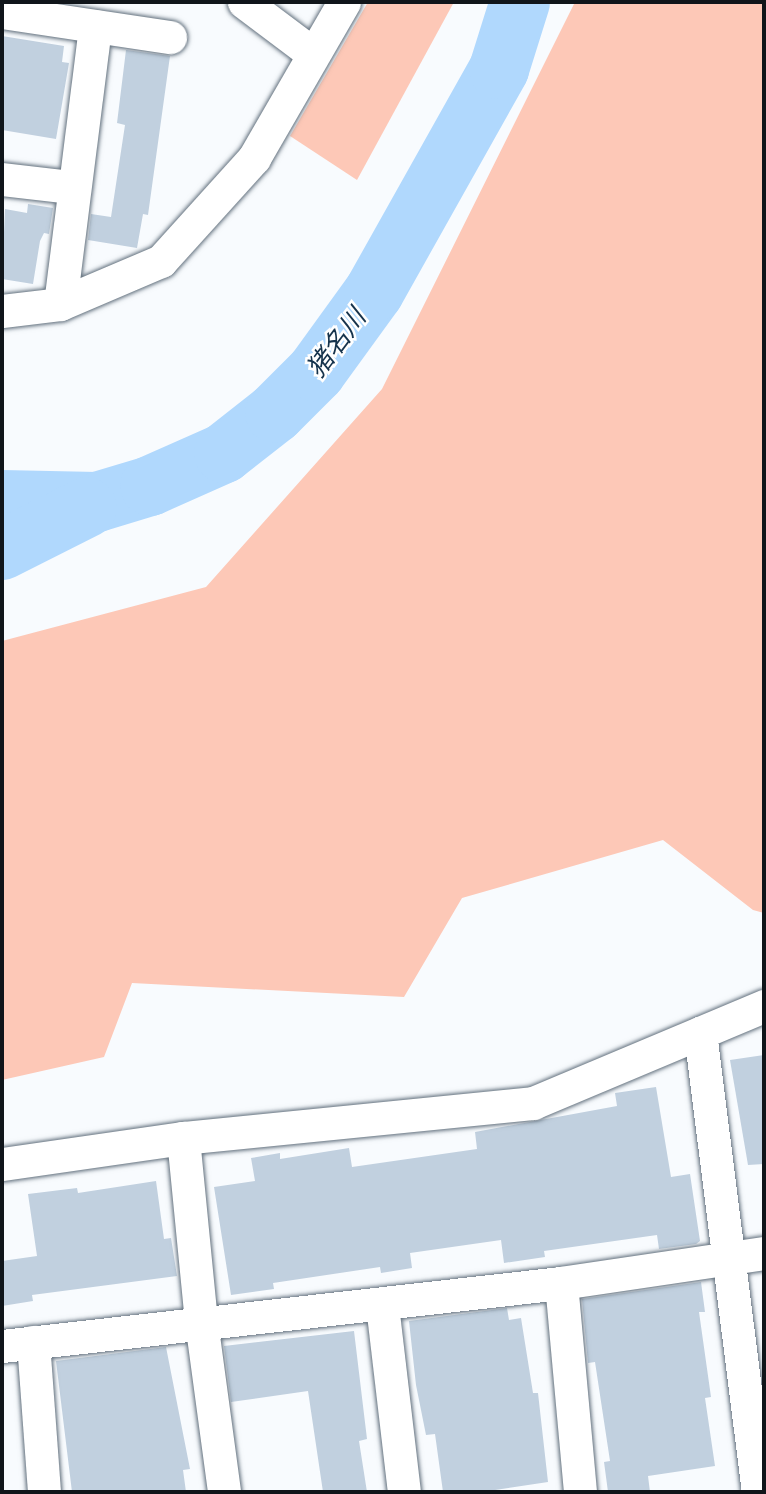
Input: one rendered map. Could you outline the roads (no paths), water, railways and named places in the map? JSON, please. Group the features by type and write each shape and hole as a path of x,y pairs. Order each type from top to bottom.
{"street":[{"path":"244,2 312,53"},
{"path":"2,311 60,304 161,261 254,158 312,53 344,2"},
{"path":"2,12 170,37"},
{"path":"60,304 71,187 94,26"},
{"path":"2,178 71,187"},
{"path":"2,1164 183,1138 533,1103 764,1006"},
{"path":"700,1033 725,1258 758,1492"},
{"path":"183,1138 201,1321 225,1492"},
{"path":"44,1492 17,1344 201,1321 382,1305 561,1283 764,1253"},
{"path":"561,1283 580,1492"},
{"path":"382,1305 404,1492"}],"waterway":[{"name":"猪名川","path":"2,500 97,502 150,486 224,453 275,413 316,372 374,292 499,69 520,2"},
{"path":"2,550 87,507"}]}
